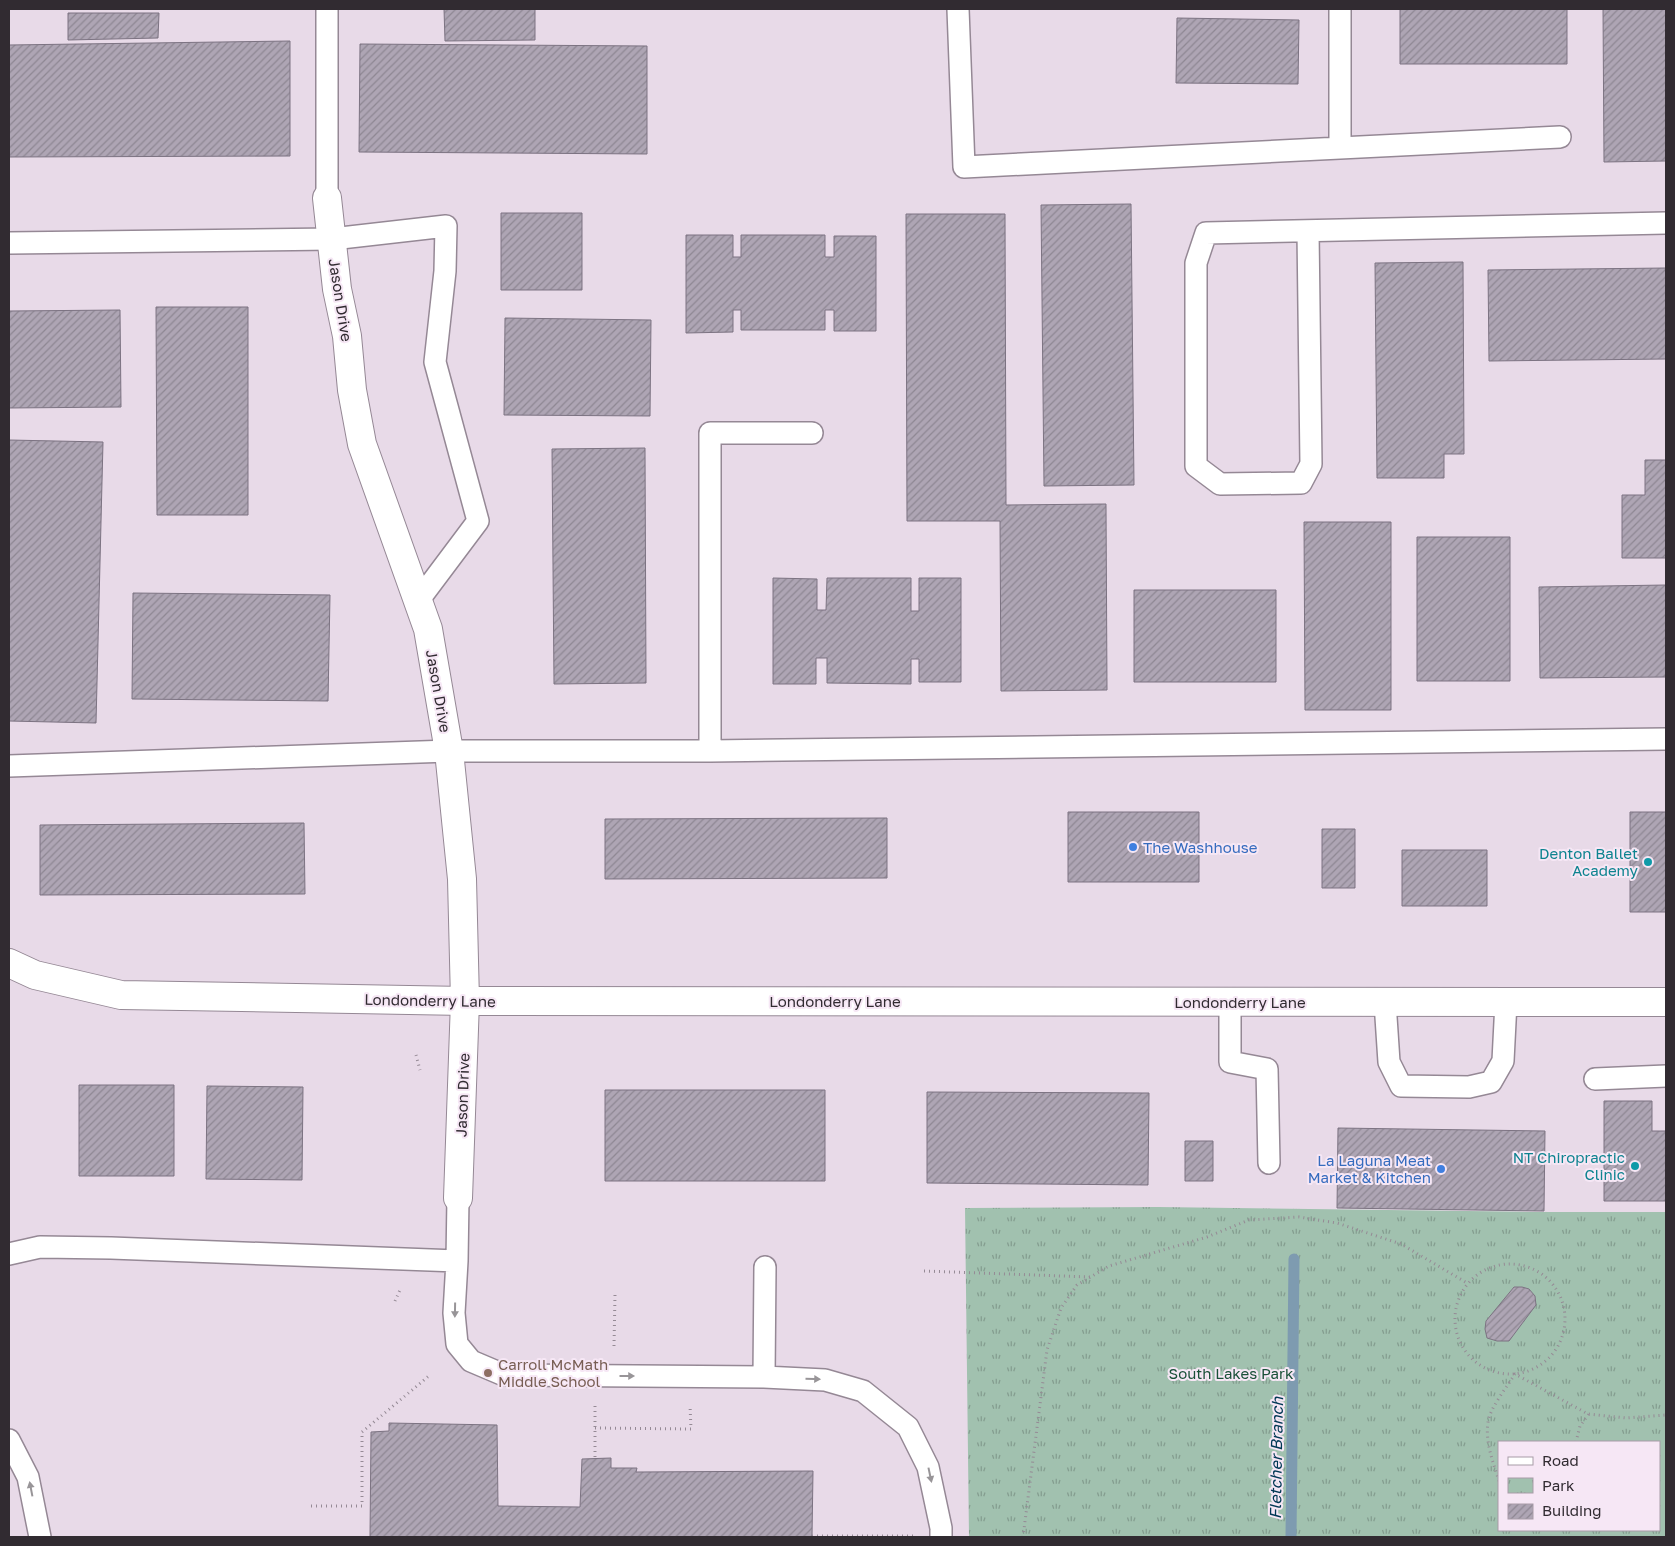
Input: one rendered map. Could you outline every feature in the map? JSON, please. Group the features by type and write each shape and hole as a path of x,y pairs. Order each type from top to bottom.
{"street":[{"name":"Jason Drive","path":"327,198 337,288 347,336 352,390 362,444 428,629 449,750 462,879 465,1001 458,1198"},
{"name":"Londonderry Lane","path":"9,963 35,975 121,995 465,1001 1666,1002"}],"lane":[{"path":"327,9 327,198"},
{"path":"958,9 964,167 1560,137"},
{"path":"1340,9 1340,148"},
{"path":"1308,231 1311,464 1301,483 1220,484 1196,466 1196,263 1206,234 1308,231 1666,223"},
{"path":"9,243 332,239 446,226 445,271 435,362 478,521 418,601"},
{"path":"710,751 710,433 812,433"},
{"path":"9,766 449,750 710,751 1666,738"},
{"path":"1230,1002 1230,1062 1267,1069 1269,1163"},
{"path":"1385,1002 1389,1062 1402,1086 1469,1087 1490,1082 1503,1061 1506,1002"},
{"path":"1595,1078 1666,1076"},
{"path":"458,1198 458,1261 454,1313 457,1344 470,1361 504,1375 764,1377 825,1380 863,1391 908,1427 928,1467 940,1528 940,1537"},
{"path":"9,1254 40,1247 111,1248 458,1261"},
{"path":"764,1377 765,1267"},
{"path":"9,1440 28,1477 40,1537"}],"path":[{"path":"416,1055 420,1070"},
{"path":"1023,1537 1047,1350 1061,1308 1077,1285 1109,1266 1207,1237 1249,1220 1299,1217 1336,1223 1401,1244 1467,1283"},
{"path":"1512,1264 1528,1266 1543,1274 1554,1286 1562,1300 1566,1317 1564,1334 1556,1349 1545,1362 1531,1370 1515,1374 1501,1374 1486,1369 1474,1362 1464,1351 1457,1338 1454,1324 1459,1296 1467,1283 1480,1272 1495,1266 1512,1264"},
{"path":"924,1271 1091,1277"},
{"path":"395,1300 400,1290"},
{"path":"614,1350 615,1295"},
{"path":"1515,1374 1589,1414 1626,1418 1666,1415"},
{"path":"1498,1478 1488,1444 1488,1421 1515,1374"},
{"path":"311,1506 362,1506 362,1432 430,1375"},
{"path":"595,1428 691,1429 690,1405"},
{"path":"595,1406 595,1458"},
{"path":"1576,1441 1580,1426 1589,1414"},
{"path":"812,1536 913,1536"}],"green space":[{"name":"South Lakes Park","path":"1158,1207 1666,1212 1666,1537 969,1537 965,1208"}],"building":[{"path":"444,9 535,9 535,40 445,41"},
{"path":"1400,9 1567,9 1567,64 1400,64"},
{"path":"1603,9 1666,9 1666,161 1604,162"},
{"path":"68,13 159,13 158,38 68,40"},
{"path":"1177,18 1299,20 1298,84 1176,83"},
{"path":"290,41 290,156 9,157 9,45"},
{"path":"360,44 647,46 647,154 359,152"},
{"path":"1131,204 1134,485 1044,486 1041,205"},
{"path":"501,213 582,213 582,290 501,290"},
{"path":"906,214 1005,214 1006,505 1106,504 1107,690 1001,691 1000,521 907,521"},
{"path":"686,235 733,235 733,257 741,257 741,235 825,235 825,257 834,257 834,236 876,236 876,331 834,331 834,310 825,310 825,330 741,330 741,310 733,310 733,332 686,333"},
{"path":"1463,262 1464,454 1444,454 1444,478 1377,478 1375,263"},
{"path":"1666,268 1666,359 1489,361 1488,270"},
{"path":"156,307 248,307 248,515 157,515"},
{"path":"120,310 121,407 9,408 9,311"},
{"path":"505,318 651,320 650,416 504,415"},
{"path":"9,440 103,442 96,723 9,721"},
{"path":"645,448 646,683 554,684 552,449"},
{"path":"1645,460 1666,460 1666,558 1622,558 1622,495 1645,495"},
{"path":"1304,522 1391,522 1391,710 1305,710"},
{"path":"1417,537 1510,537 1510,681 1417,681"},
{"path":"773,578 817,579 817,610 826,610 827,578 911,578 911,611 919,611 919,578 961,578 961,682 919,682 919,659 911,659 911,684 827,683 827,658 816,658 816,684 773,684"},
{"path":"1666,585 1666,677 1540,678 1539,587"},
{"path":"1134,590 1276,590 1276,682 1134,682"},
{"path":"133,593 330,595 328,701 132,699"},
{"name":"The Washhouse","path":"1068,812 1199,812 1199,882 1068,882"},
{"name":"Denton Ballet Academy","path":"1630,812 1666,812 1666,912 1630,912"},
{"path":"887,818 887,878 605,879 605,819"},
{"path":"304,823 305,894 40,895 40,825"},
{"path":"1322,829 1355,829 1355,888 1322,888"},
{"path":"1402,850 1487,850 1487,906 1402,906"},
{"path":"79,1085 174,1085 174,1176 79,1176"},
{"path":"207,1086 303,1087 302,1180 206,1179"},
{"path":"605,1090 825,1090 825,1181 605,1181"},
{"path":"927,1092 1149,1093 1148,1185 927,1183"},
{"name":"NT Chiropractic Clinic","path":"1604,1101 1652,1101 1652,1131 1666,1131 1666,1201 1604,1201"},
{"name":"La Laguna Meat Market & Kitchen","path":"1338,1128 1545,1131 1544,1211 1337,1208"},
{"path":"1185,1141 1213,1141 1213,1181 1185,1181"},
{"path":"1514,1287 1529,1289 1535,1296 1536,1305 1509,1341 1497,1341 1487,1338 1486,1321"},
{"name":"Carroll McMath Middle School","path":"389,1423 497,1425 498,1506 580,1507 582,1459 611,1458 611,1468 637,1468 636,1472 813,1471 812,1537 370,1537 371,1432 389,1431"}],"waterway":[{"name":"Fletcher Branch","path":"1291,1537 1294,1259"}],"place":[{"name":"The Washhouse","path":"1133,847"},
{"name":"Denton Ballet Academy","path":"1648,862"},
{"name":"NT Chiropractic Clinic","path":"1635,1166"},
{"name":"La Laguna Meat Market & Kitchen","path":"1441,1169"},
{"name":"Carroll McMath Middle School","path":"488,1373"}]}
